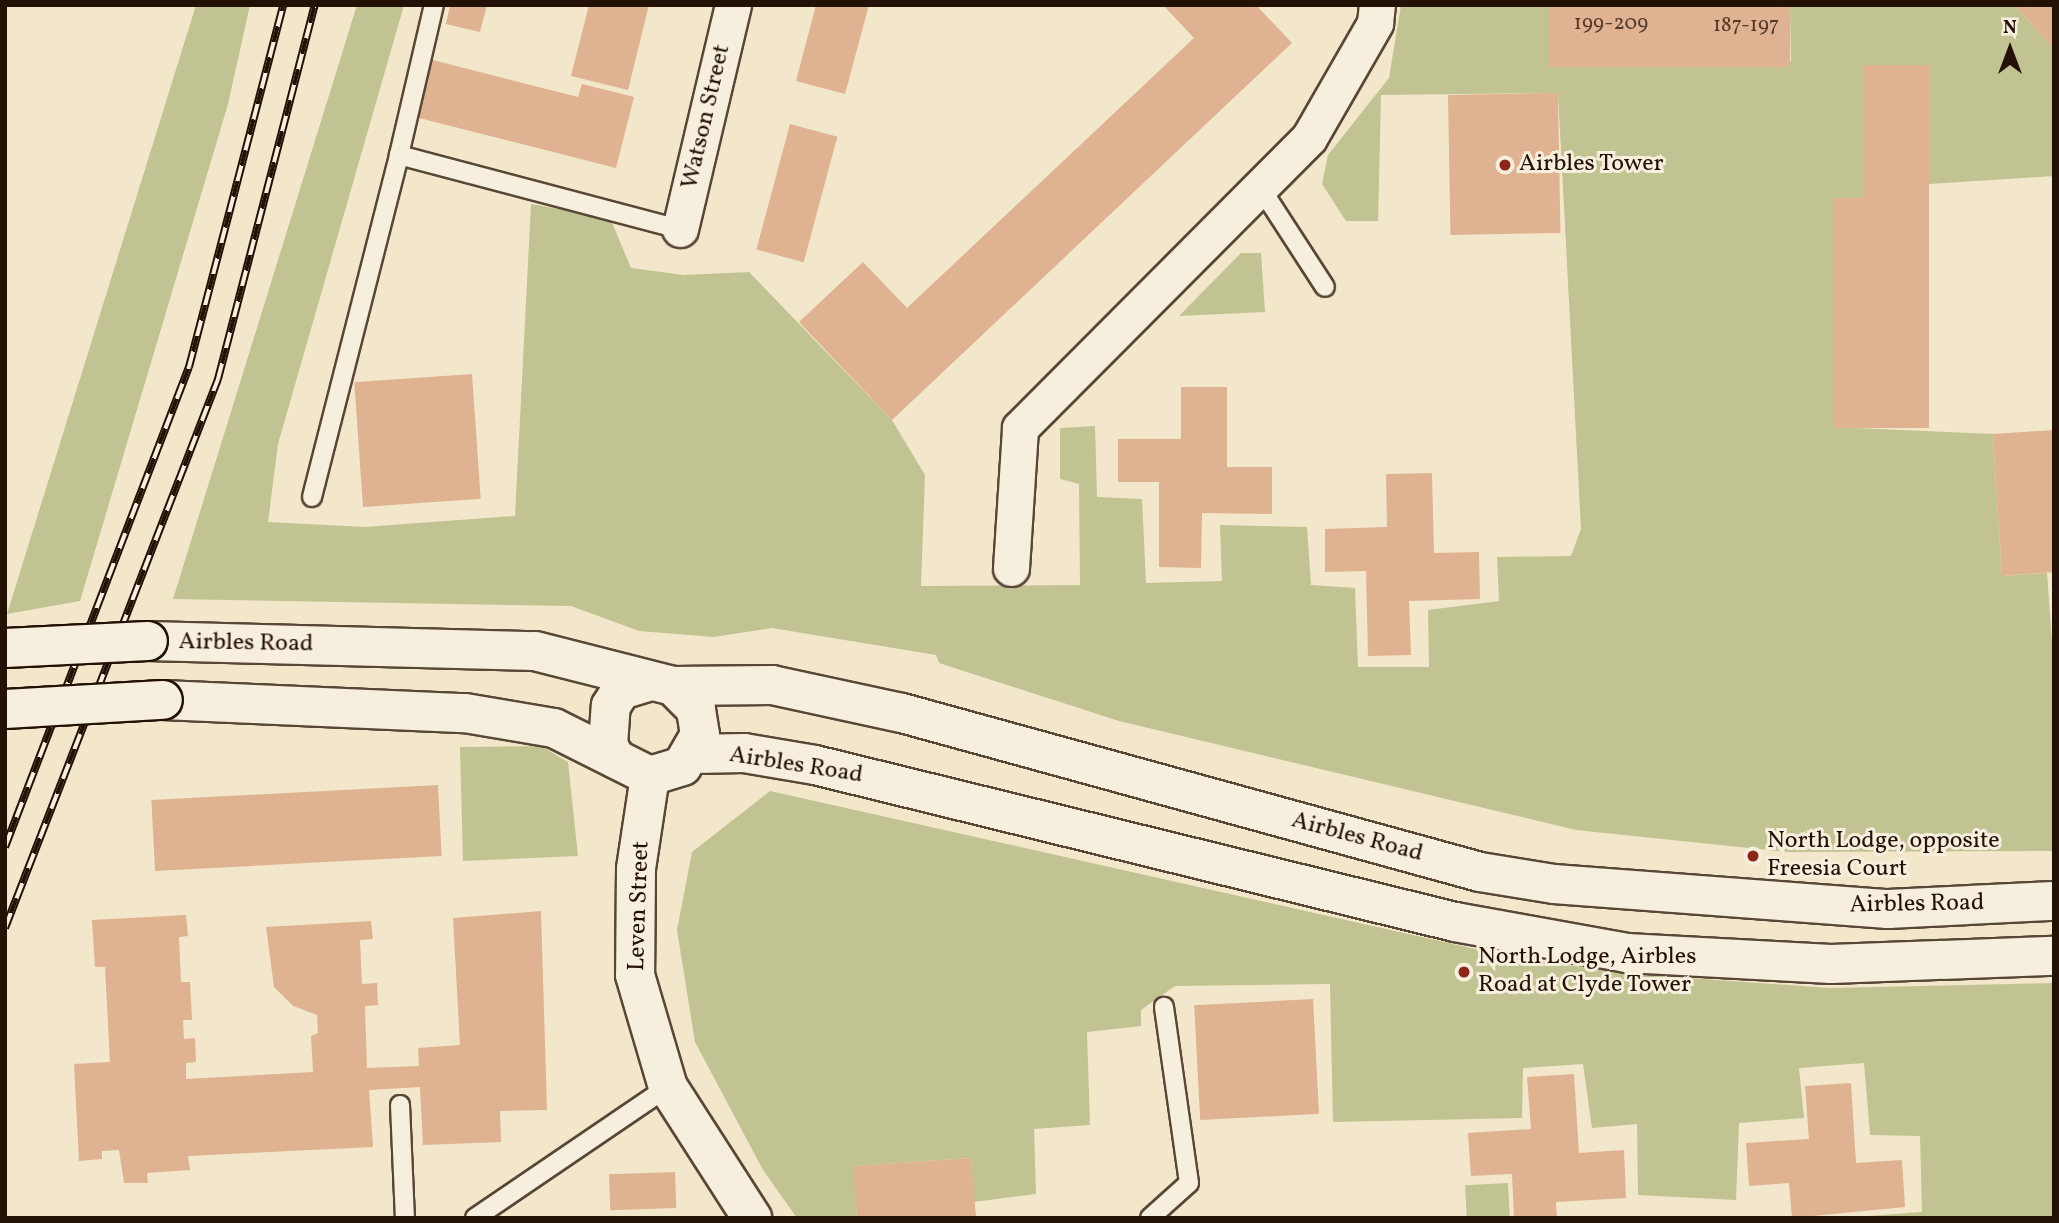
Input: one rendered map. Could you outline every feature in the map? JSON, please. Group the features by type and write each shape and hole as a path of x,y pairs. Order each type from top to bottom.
{"main road":[{"name":"Airbles Road","path":"5,648 148,641 535,651 662,684 687,696 699,718 693,754 682,766 633,768 608,745 611,706 621,690 662,684 772,685 902,713 1480,872 1554,884 1888,909 2054,901"},
{"path":"5,709 163,700 465,713 554,728 633,768"},
{"name":"Airbles Road","path":"693,754 744,753 815,765 1455,922 1627,953 1831,964 2054,956"},
{"name":"Leven Street","path":"633,768 635,975 668,1087 752,1218"}],"street":[{"name":"Watson Street","path":"680,229 733,5"},
{"path":"1011,568 1020,428 1309,138 1375,23 1377,5"}],"lane":[{"path":"312,497 399,156 434,5"},
{"path":"399,156 680,229"},
{"path":"1260,187 1325,288"},
{"path":"1150,1218 1189,1182 1164,1007"},
{"path":"475,1218 668,1087"},
{"path":"400,1105 405,1218"}],"green space":[{"path":"196,5 250,5 228,104 80,601 7,614"},
{"path":"357,5 404,5 278,444 268,522 365,527 515,516 531,204 610,218 631,268 684,275 749,272 892,420 925,475 921,586 1080,585 1079,484 1060,479 1060,428 1095,426 1097,497 1142,499 1146,583 1222,581 1220,525 1307,527 1311,585 1355,588 1358,667 1429,667 1428,610 1499,601 1497,557 1571,556 1581,529 1558,93 1381,95 1378,221 1346,221 1322,184 1328,155 1389,78 1401,5 1549,5 1551,67 1791,61 1790,5 2015,5 2054,50 2054,176 1929,184 1929,65 1864,65 1864,198 1833,198 1833,427 1993,434 2002,576 2047,573 2054,671 2054,851 1788,852 1576,830 1119,721 939,663 936,655 772,628 714,637 639,631 571,606 173,599"},
{"path":"1241,253 1261,253 1265,312 1179,316"},
{"path":"541,746 568,762 578,856 463,861 460,747"},
{"path":"770,791 1511,957 1631,974 1830,988 2054,983 2054,1218 1841,1218 1922,1212 1920,1136 1870,1135 1864,1063 1799,1068 1804,1118 1739,1123 1736,1200 1638,1195 1637,1124 1592,1128 1583,1064 1523,1068 1522,1118 1333,1122 1330,984 1175,986 1141,1010 1141,1026 1087,1032 1090,1125 1034,1129 1036,1194 974,1202 971,1158 854,1166 857,1218 797,1218 763,1170 695,1042 677,930 692,852"},
{"path":"1508,1183 1510,1218 1467,1218 1465,1185"}],"building":[{"path":"450,5 487,5 480,32 446,24"},
{"path":"589,5 649,5 628,90 571,76"},
{"path":"816,5 869,5 845,94 796,81"},
{"path":"1163,5 1256,5 1292,43 892,420 799,322 863,262 907,308 1194,38"},
{"path":"1549,5 1790,5 1790,67 1549,67"},
{"path":"2015,5 2054,5 2054,50"},
{"path":"429,59 578,97 582,84 634,97 616,168 415,117"},
{"path":"1864,65 1929,65 1929,428 1833,428 1833,198 1864,198"},
{"name":"Airbles Tower","path":"1558,93 1560,233 1450,235 1448,95"},
{"path":"790,124 837,137 804,262 756,250"},
{"path":"472,374 481,499 363,507 354,382"},
{"path":"1181,387 1227,387 1227,467 1272,467 1272,514 1202,513 1201,568 1159,567 1159,482 1118,482 1118,439 1181,439"},
{"path":"2054,430 2054,572 2002,576 1993,434"},
{"path":"1432,473 1434,553 1479,552 1480,599 1409,601 1411,655 1368,656 1366,571 1325,572 1325,529 1387,527 1386,474"},
{"path":"438,785 442,856 155,871 151,800"},
{"path":"541,911 547,1110 500,1111 501,1142 423,1145 420,1087 369,1090 373,1147 188,1156 190,1170 147,1173 148,1183 124,1183 119,1150 102,1151 102,1159 79,1161 74,1064 110,1062 105,967 95,967 92,920 186,915 188,936 179,937 181,982 190,982 192,1020 183,1020 184,1039 195,1038 196,1062 186,1063 186,1079 313,1072 311,1036 318,1033 317,1015 293,1006 274,987 266,927 371,921 373,939 360,940 362,984 377,983 378,1005 365,1006 367,1068 419,1066 418,1048 460,1045 453,918"},
{"path":"1313,999 1319,1114 1200,1120 1194,1005"},
{"path":"1574,1074 1579,1153 1624,1150 1626,1198 1556,1202 1557,1218 1514,1218 1512,1174 1471,1176 1468,1133 1531,1129 1527,1077"},
{"path":"1851,1083 1856,1163 1902,1160 1905,1207 1792,1218 1789,1183 1749,1186 1746,1143 1809,1139 1805,1086"},
{"path":"971,1158 976,1218 857,1218 853,1166"},
{"path":"675,1172 676,1208 610,1210 609,1174"}],"railway":[{"path":"5,847 189,367 283,5"},
{"path":"5,928 218,379 315,5"}],"place":[{"name":"Airbles Tower","path":"1505,165"},
{"name":"North Lodge, opposite Freesia Court","path":"1753,856"},
{"name":"North Lodge, Airbles Road at Clyde Tower","path":"1464,972"}]}
